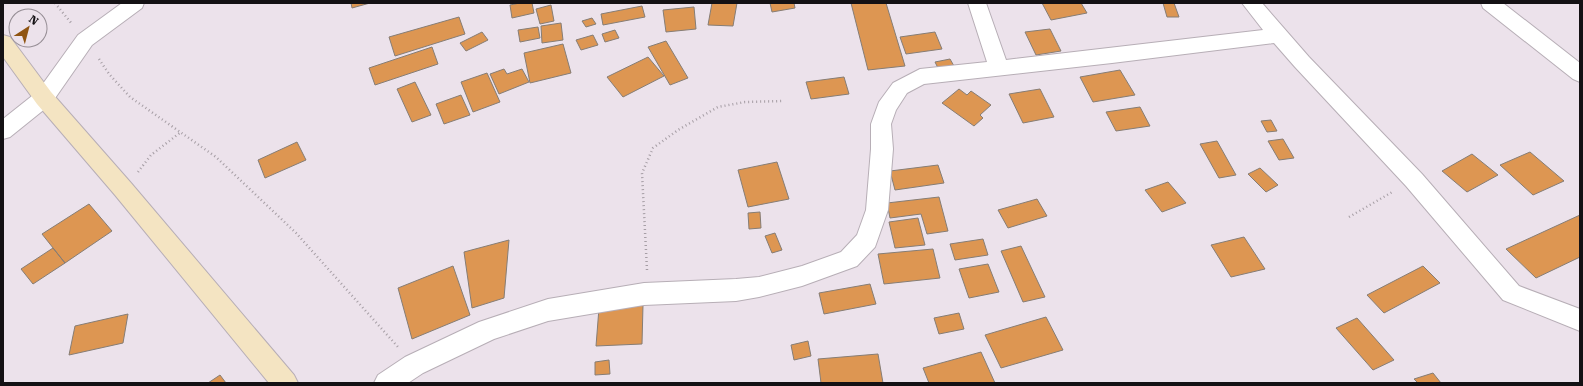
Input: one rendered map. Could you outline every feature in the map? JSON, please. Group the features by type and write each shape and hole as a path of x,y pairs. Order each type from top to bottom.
{"main road":[{"path":"3,42 44,98 123,189 285,383"}],"street":[{"path":"3,131 44,98 85,40 135,3"},
{"path":"977,3 999,68"},
{"path":"1251,3 1414,180 1510,293 1580,320"},
{"path":"1490,3 1580,74"},
{"path":"387,383 414,365 488,330 548,310 644,294 728,291 759,287 802,276 849,259 867,240 877,210 882,149 882,124 886,108 900,88 920,77 1279,35"}],"path":[{"path":"55,3 85,40 109,74 130,97 216,157 296,233 414,365"},
{"path":"644,294 647,269 642,173 653,148 678,130 718,107 745,102 783,101"},
{"path":"123,189 151,155 181,132"},
{"path":"1349,217 1414,180"}],"building":[{"path":"351,3 370,3 352,8"},
{"path":"532,3 534,13 512,18 510,5"},
{"path":"712,3 737,3 733,26 708,25"},
{"path":"770,3 794,3 795,8 772,12"},
{"path":"851,3 886,3 905,66 868,70"},
{"path":"1042,3 1081,3 1087,13 1051,20"},
{"path":"1163,3 1174,3 1179,17 1167,17"},
{"path":"551,5 554,21 540,24 536,9"},
{"path":"642,6 645,17 603,25 601,14"},
{"path":"694,7 696,29 666,32 663,10"},
{"path":"459,17 465,34 395,56 389,37"},
{"path":"592,18 596,24 586,27 582,21"},
{"path":"561,23 563,40 542,43 541,26"},
{"path":"538,27 540,38 520,42 518,30"},
{"path":"1050,29 1061,51 1036,55 1025,32"},
{"path":"615,30 619,38 605,42 602,34"},
{"path":"482,32 488,40 466,51 460,43"},
{"path":"935,32 942,49 906,54 900,37"},
{"path":"593,35 598,45 581,50 576,40"},
{"path":"666,41 688,78 670,85 648,47"},
{"path":"563,44 571,73 530,83 524,53"},
{"path":"432,47 438,64 375,85 369,68"},
{"path":"648,57 664,76 623,97 607,77"},
{"path":"950,59 954,66 939,70 935,62"},
{"path":"504,69 507,74 522,69 529,82 499,94 490,74"},
{"path":"1120,70 1135,95 1093,102 1080,77"},
{"path":"487,73 500,102 473,112 461,82"},
{"path":"844,77 849,94 811,99 806,82"},
{"path":"415,82 431,115 412,122 397,89"},
{"path":"959,89 967,95 971,91 991,105 980,115 983,118 974,126 942,103"},
{"path":"1040,89 1054,117 1023,123 1009,94"},
{"path":"461,95 470,115 444,124 436,104"},
{"path":"1140,107 1150,126 1116,131 1106,112"},
{"path":"1271,120 1277,131 1267,132 1261,121"},
{"path":"1283,139 1294,158 1279,160 1268,141"},
{"path":"1217,141 1236,175 1219,178 1200,144"},
{"path":"297,142 306,160 265,178 258,160"},
{"path":"1530,152 1564,181 1533,195 1500,165"},
{"path":"1472,154 1498,175 1467,192 1442,171"},
{"path":"777,162 789,199 748,207 738,170"},
{"path":"938,165 944,183 895,190 890,171"},
{"path":"1260,168 1278,185 1266,192 1248,174"},
{"path":"1168,182 1186,203 1162,212 1145,190"},
{"path":"939,197 948,231 927,234 921,214 890,218 887,203"},
{"path":"1037,199 1047,216 1008,228 998,210"},
{"path":"89,204 112,231 65,263 42,234"},
{"path":"760,212 761,228 749,229 748,213"},
{"path":"1580,215 1580,257 1536,278 1506,249"},
{"path":"918,218 925,245 895,248 889,222"},
{"path":"775,233 782,250 772,253 765,236"},
{"path":"1244,237 1265,269 1231,277 1211,245"},
{"path":"983,239 988,255 955,260 950,244"},
{"path":"509,240 504,298 472,308 464,252"},
{"path":"1021,246 1045,297 1023,302 1001,251"},
{"path":"53,248 65,263 33,284 21,269"},
{"path":"933,249 940,278 884,284 878,254"},
{"path":"988,264 999,292 969,298 959,269"},
{"path":"453,266 470,315 412,339 398,288"},
{"path":"1423,266 1440,283 1384,313 1367,295"},
{"path":"870,284 876,304 824,314 819,293"},
{"path":"643,305 642,344 596,346 599,308"},
{"path":"959,313 964,329 939,334 934,318"},
{"path":"128,314 123,343 69,355 75,326"},
{"path":"1046,317 1063,350 1001,368 985,335"},
{"path":"1357,318 1394,360 1373,370 1336,328"},
{"path":"808,341 811,356 794,360 791,345"},
{"path":"981,352 995,383 929,383 923,368"},
{"path":"878,354 883,383 821,383 818,359"},
{"path":"609,360 610,374 595,375 595,362"},
{"path":"1433,373 1441,383 1418,383 1414,379"},
{"path":"220,375 226,383 208,383"}]}
